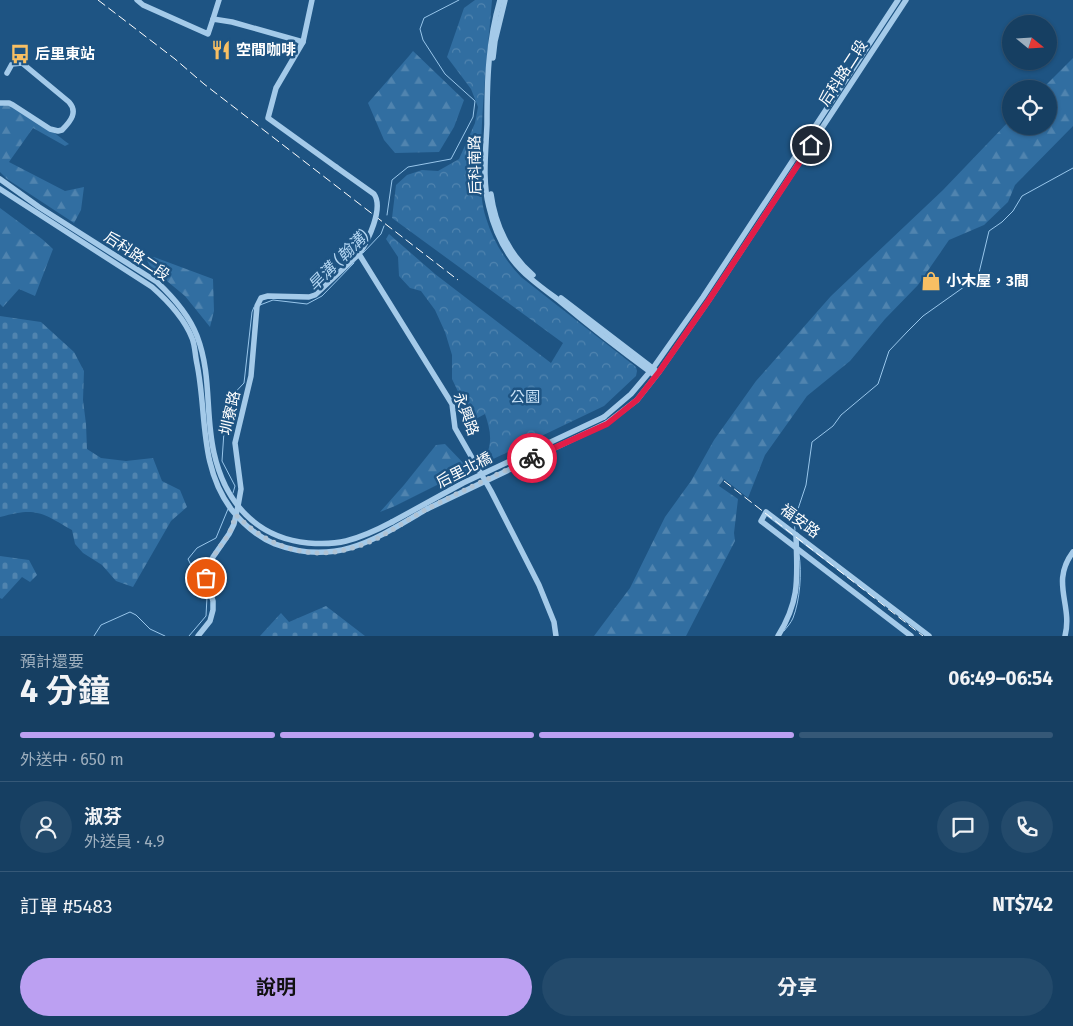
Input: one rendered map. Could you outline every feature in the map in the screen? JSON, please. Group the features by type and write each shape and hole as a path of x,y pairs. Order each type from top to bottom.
{"street":[{"path":"138,0 143,6 208,34 219,0"},
{"path":"213,19 303,42 312,0"},
{"name":"后科南路","path":"500,0 494,19 490,44 487,92 486,189 493,223 506,250 524,273 658,374"},
{"name":"后科南路","path":"505,0 495,41 491,92 490,188 497,222 510,248 527,270 597,329"},
{"name":"后科路二段","path":"604,417 631,394 652,370 898,0"},
{"name":"后科路二段","path":"607,424 637,400 658,374 750,238 906,0"},
{"name":"圳寮路","path":"198,636 210,622 214,610 206,578 213,557 229,534 236,515 241,490 235,444 251,376 257,306 261,298 268,296 309,297 315,295 359,254 372,230 378,203 374,194 268,118 276,88 303,42"},
{"path":"0,103 9,103 54,130 62,130 74,113 74,109 69,102 22,63 12,64 7,73"},
{"path":"825,110 832,114"},
{"name":"后科路二段","path":"0,179 39,207 157,282 181,308 197,335 207,374 210,453"},
{"name":"后科路二段","path":"0,189 152,288 164,297 177,313 192,338 210,453"},
{"path":"743,235 750,238"},
{"name":"永興路","path":"359,254 452,404 454,428 491,491 539,585 554,622 556,636"},
{"name":"后里北橋","path":"238,506 252,521 278,537 295,542 330,544 346,541 374,532 463,484 604,417"},
{"name":"后里北橋","path":"236,515 257,534 271,542 302,552 323,553 344,549 370,541 427,509 607,424"},
{"path":"210,453 222,481 238,506"},
{"path":"210,453 215,483 224,500 236,515"},
{"name":"福安路","path":"911,636 761,521 766,512 930,636"},
{"path":"778,636 787,621 796,591 798,570 796,535"},
{"path":"1064,636 1067,628 1062,581 1063,571 1066,562 1073,552"}],"green space":[{"name":"公園","path":"475,0 492,0 483,112 481,193 492,235 505,257 521,277 636,367 637,371 636,376 604,406 489,461 486,456 490,445 490,435 485,414 472,421 452,379 452,355 445,332 435,310 421,291 410,288 399,276 398,257 386,239 389,234 435,274 551,363 563,343 392,218 396,185 407,175 422,170 438,171 459,159 475,123 478,107 471,89 447,57 464,8"},
{"path":"413,51 464,100 454,127 439,152 395,153 384,140 368,103"},
{"path":"1073,58 1073,126 1015,185 1008,202 984,225 949,240 918,285 885,319 850,361 807,396 765,455 748,498 724,479 719,486 738,499 734,533 735,541 686,636 594,636 630,588 665,517 691,481 714,440 756,381 831,296 943,190 1002,128 1002,135 1057,135 1057,80 1051,80"},
{"path":"0,103 28,114 69,144 65,146 33,128 9,162 65,191 84,187 81,210 74,223 7,179 0,172"},
{"path":"0,208 53,249 35,296 19,289 3,307 0,304"},
{"path":"154,257 213,279 214,311 210,327 185,296 150,267 146,258"},
{"path":"0,316 41,322 74,352 84,371 83,400 87,449 101,458 126,461 153,458 162,481 180,490 187,507 171,521 133,587 116,581 102,565 83,553 75,544 72,530 53,519 30,512 0,517"},
{"path":"445,444 469,469 380,512 436,445"},
{"path":"0,556 29,560 37,575 30,582 22,577 2,599 0,598"},
{"path":"326,606 365,636 260,636 281,613 289,622"}],"waterway":[{"name":"旱溝 (翰溝)","path":"387,215 392,180 408,167 451,159 473,117 475,101 445,74 423,40 420,29 424,18 459,0"},
{"path":"795,530 794,521 806,485 812,442 833,426 841,415 878,384 889,351 923,316 978,277 989,231 1013,211 1022,196 1073,168"},
{"name":"旱溝 (翰溝)","path":"363,253 381,234 384,226"},
{"name":"旱溝 (翰溝)","path":"260,305 273,300 307,304 322,296 354,263"},
{"name":"旱溝 (翰溝)","path":"233,493 235,486 222,461 226,402 244,383 254,307"},
{"name":"旱溝 (翰溝)","path":"189,636 206,616 207,597 188,559 197,548 216,538 228,509"},
{"path":"784,631 792,620 799,595 799,554"},
{"name":"旱溝 (翰溝)","path":"94,636 101,625 130,612 136,615 150,629 165,636"}],"railway":[{"path":"98,0 458,280"},
{"path":"724,481 923,636"}],"way so far":[{"path":"206,578 213,557 229,534 236,515 257,534 286,548 302,552 323,553 344,549 364,544 466,489 532,458"}],"place":[{"name":"空間咖啡","path":"221,50"},
{"name":"后里東站","path":"20,54"},
{"name":"小木屋，3間","path":"931,281"}],"route":[{"path":"532,458 607,424 637,400 709,300 811,145"}]}
